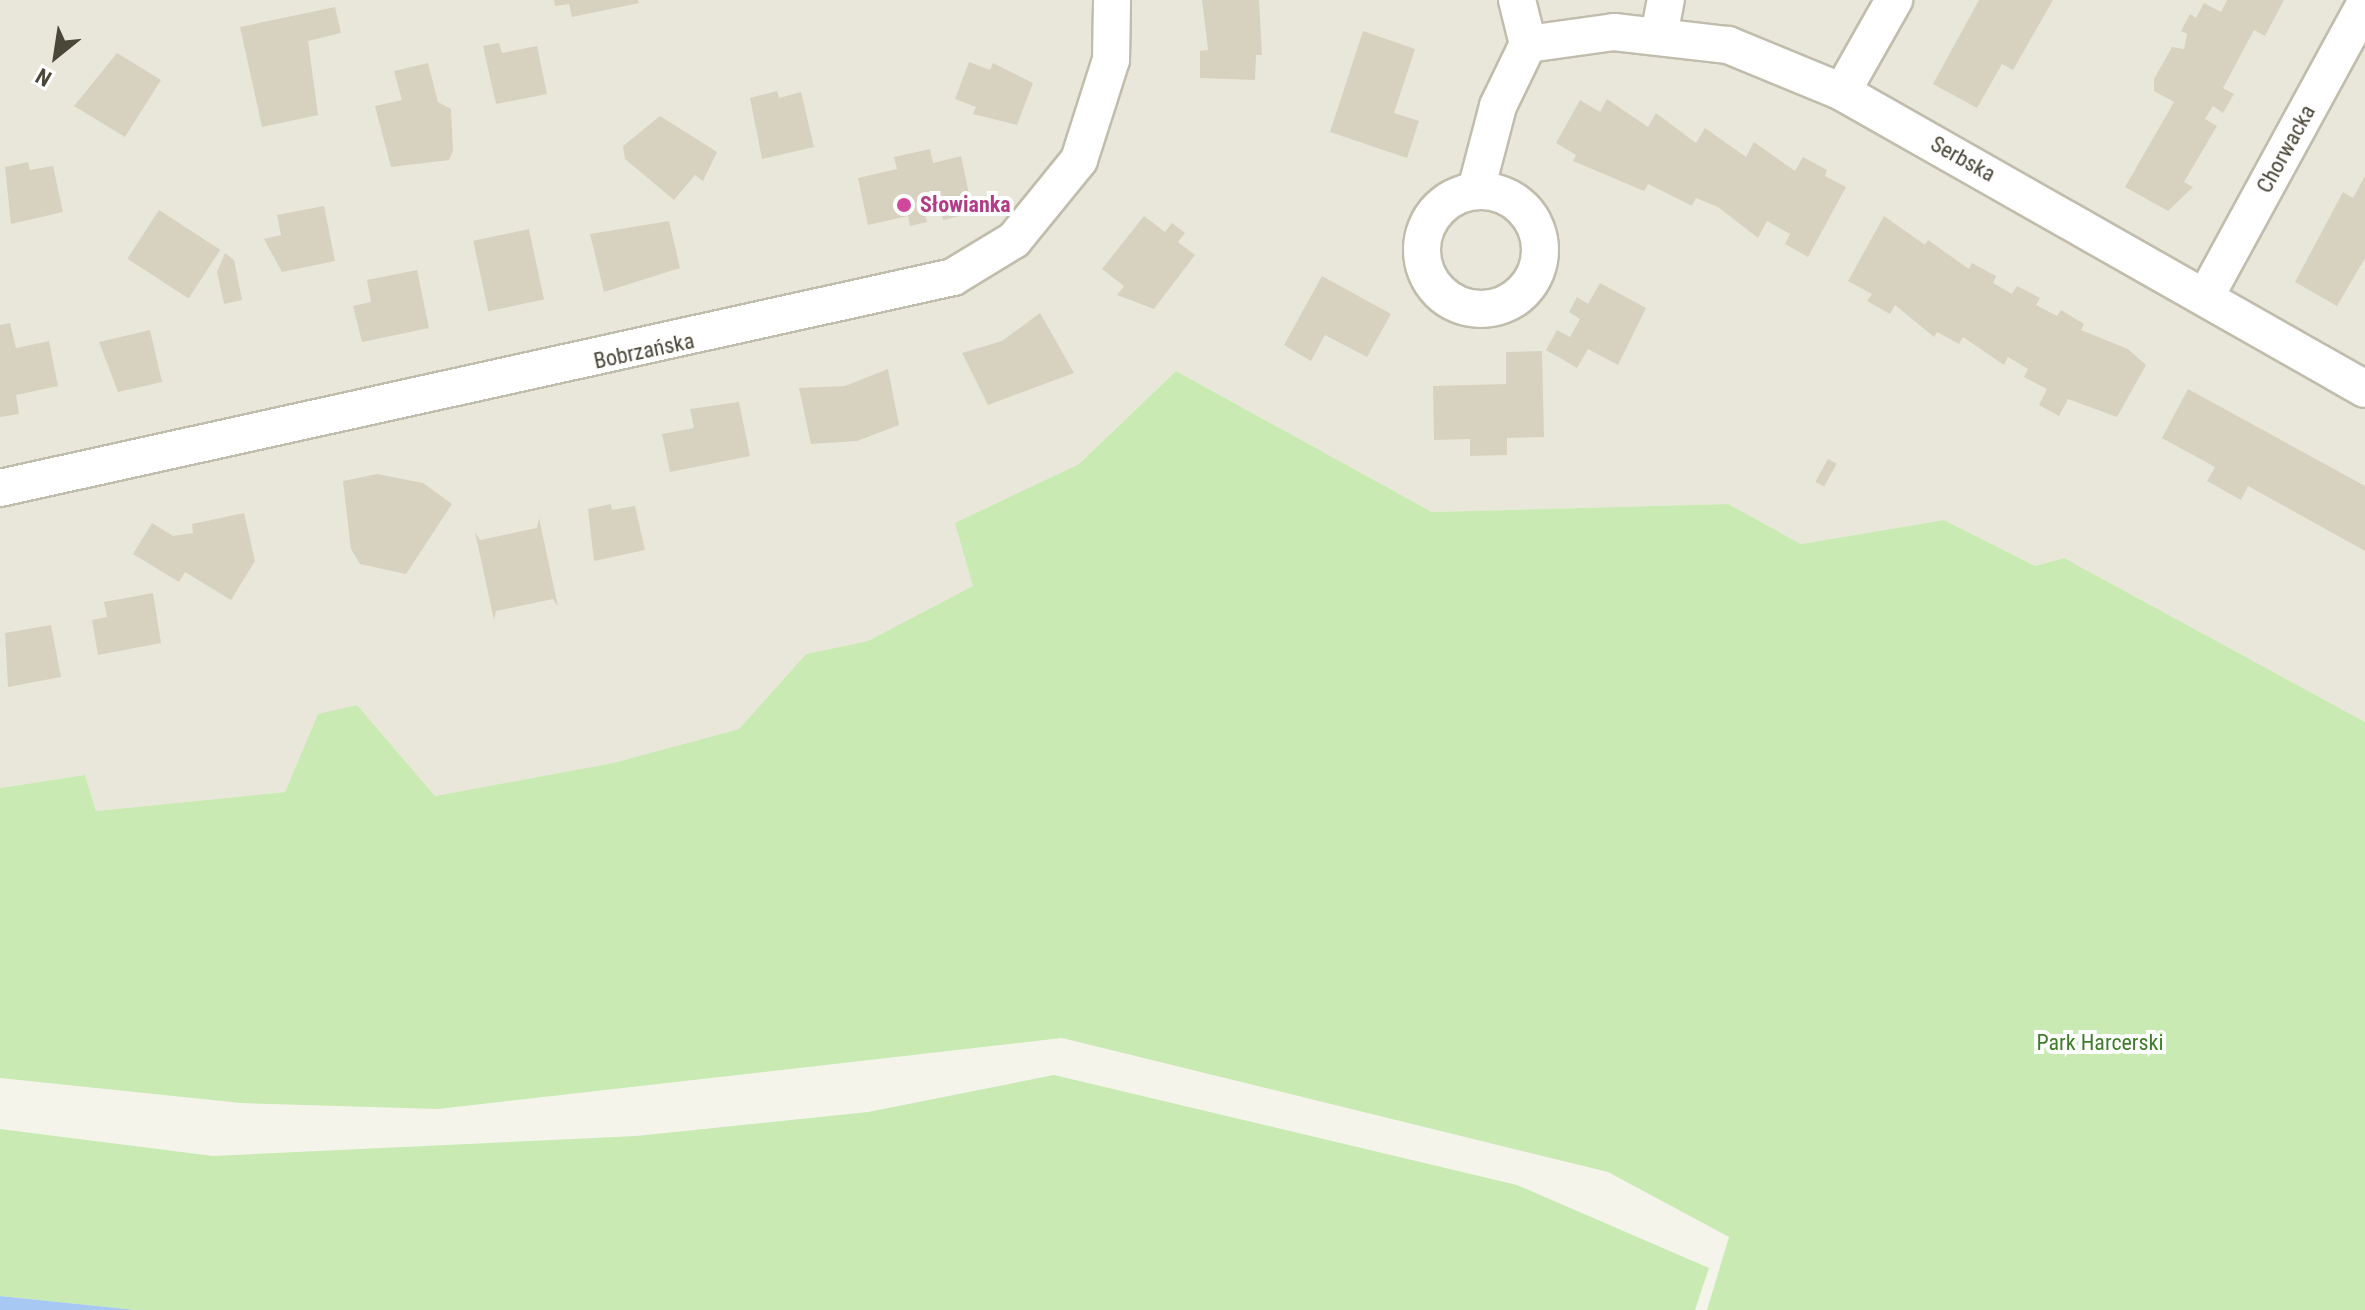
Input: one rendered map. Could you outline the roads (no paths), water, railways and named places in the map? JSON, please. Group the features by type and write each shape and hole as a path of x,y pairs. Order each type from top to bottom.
{"street":[{"name":"Bobrzańska","path":"0,488 953,277 1014,240 1079,160 1111,60 1112,0"},
{"path":"1476,190 1498,106 1528,44 1517,0"},
{"path":"1659,35 1666,0"},
{"path":"1842,92 1894,0"},
{"name":"Chorwacka","path":"2207,294 2365,4"},
{"name":"Serbska","path":"1528,44 1614,32 1728,45 1842,92 2207,294 2365,389"}],"water":[{"path":"0,1296 136,1310 0,1310"}],"place":[{"name":"Słowianka","path":"904,205"}],"park label":[{"name":"Park Harcerski","path":"2100,1043"}]}
